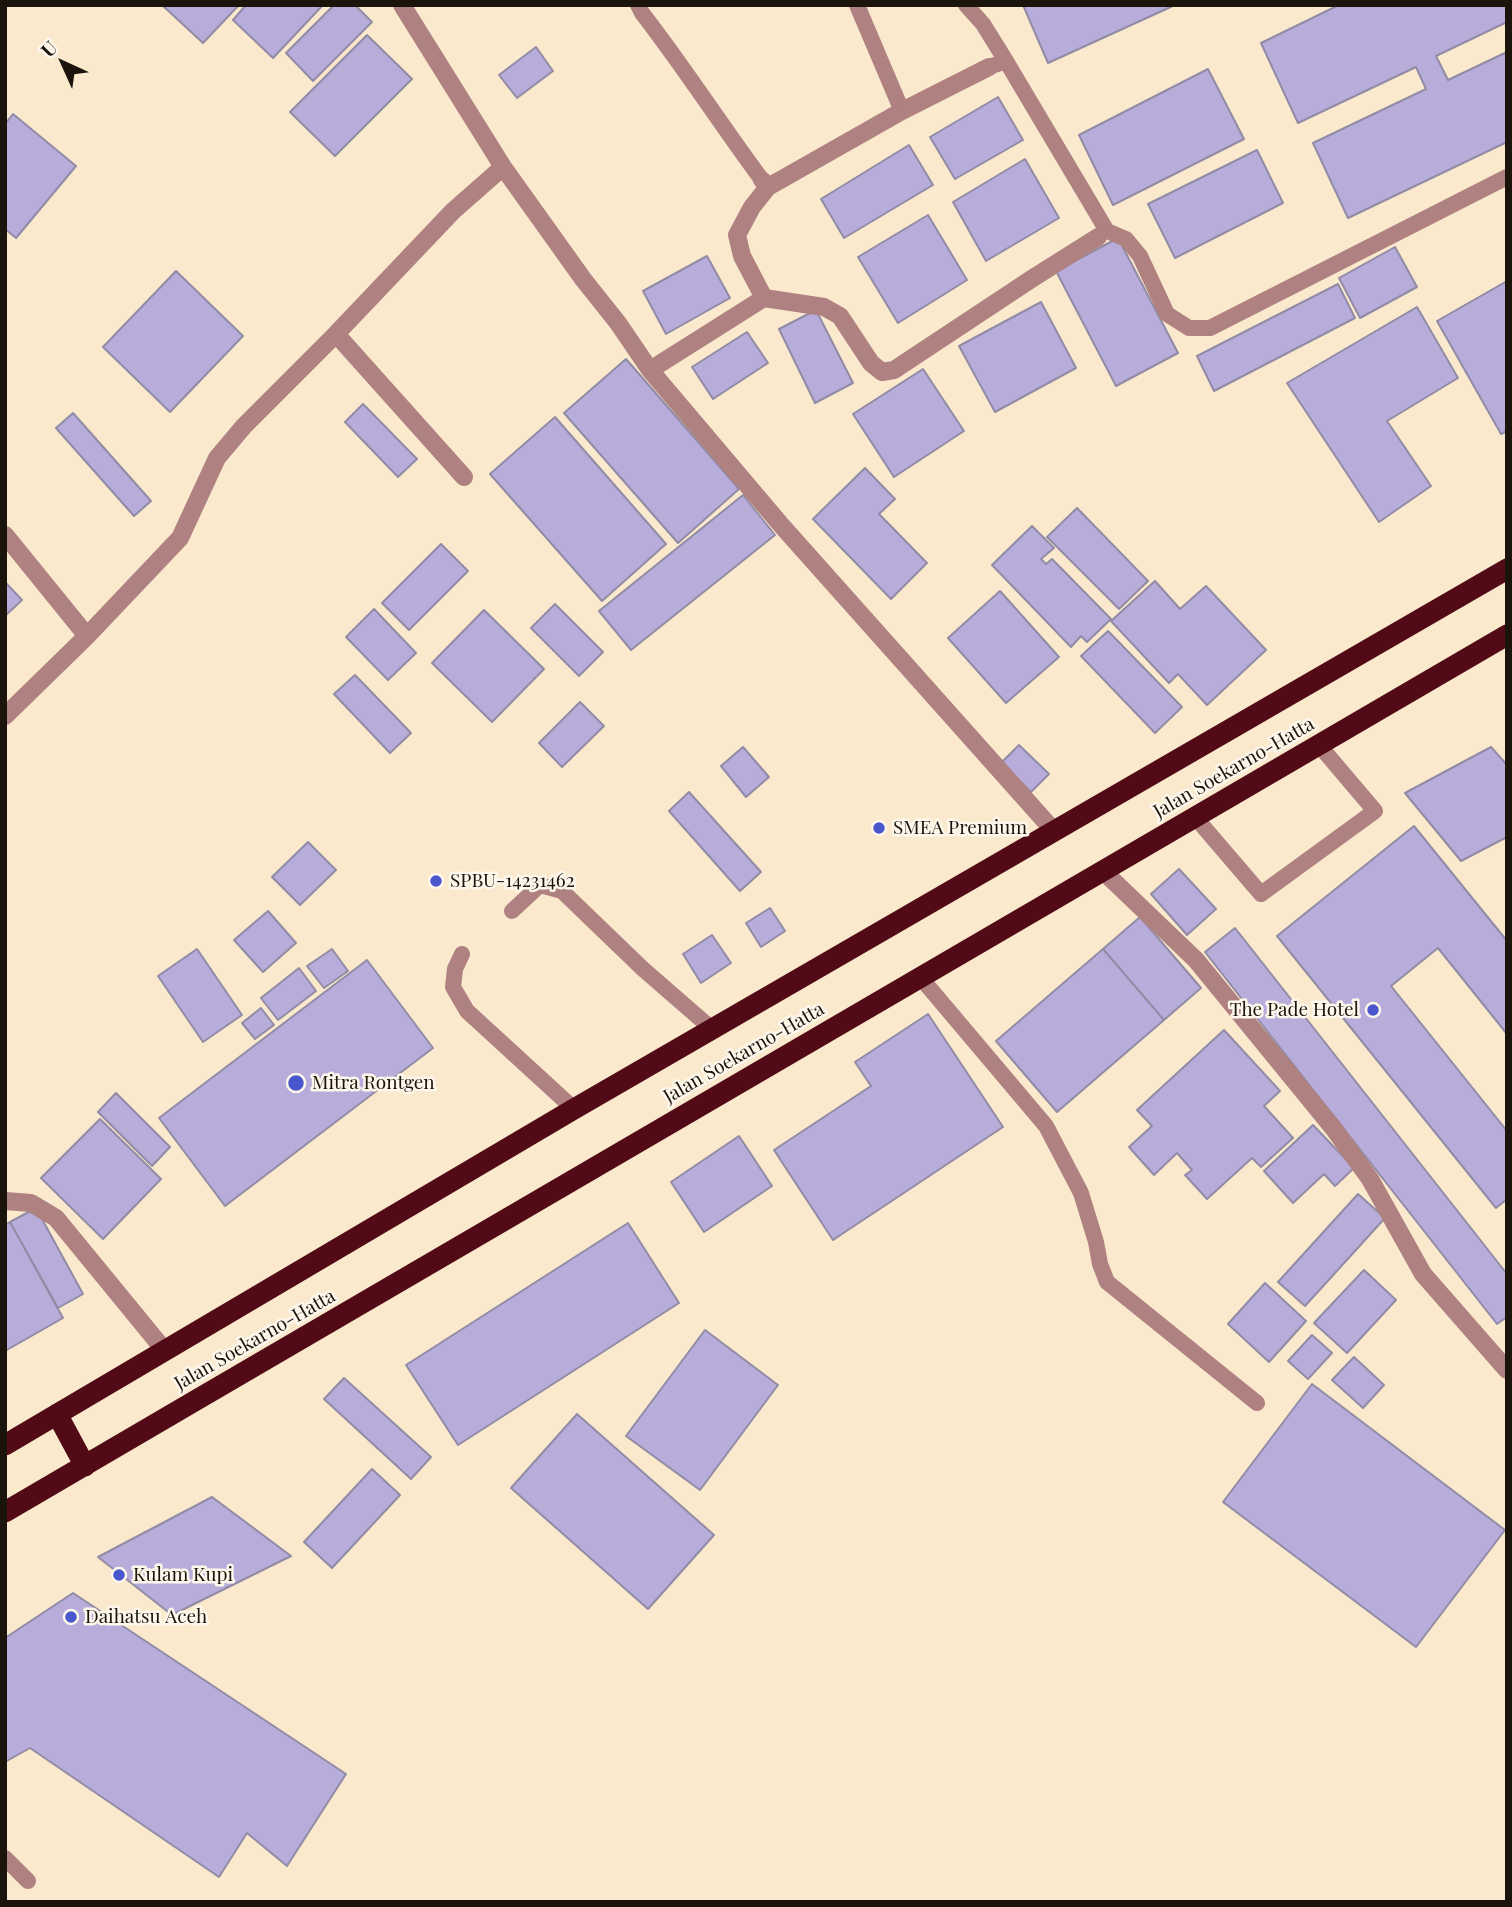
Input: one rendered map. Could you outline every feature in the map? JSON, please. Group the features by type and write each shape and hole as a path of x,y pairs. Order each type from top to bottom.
{"highway":[{"name":"Jalan Soekarno-Hatta","path":"5,1445 573,1109 1507,569"},
{"name":"Jalan Soekarno-Hatta","path":"5,1513 1507,635"},
{"path":"57,1414 85,1466"}],"street":[{"path":"402,5 503,167 650,370 782,526 1053,830"},
{"path":"764,298 742,256 737,235 765,183 989,67"},
{"path":"5,716 87,636 180,538 217,458 244,426 453,211 503,167"},
{"path":"650,370 764,298 824,307 840,316 871,363 882,372 894,370 1102,234"},
{"path":"336,334 464,477"},
{"path":"5,535 87,636"},
{"path":"1103,871 1196,960 1334,1129 1370,1179 1423,1274 1507,1370"},
{"path":"5,1201 31,1203 56,1218 165,1351"}],"lane":[{"path":"638,5 765,183"},
{"path":"857,5 902,111"},
{"path":"966,5 983,23 1006,61 1102,234 1126,239 1140,256 1167,314 1189,328 1210,328 1507,177"},
{"path":"989,67 1006,61"},
{"path":"1195,817 1261,894 1374,811 1319,745"},
{"path":"512,911 540,885 562,891 643,969 712,1029"},
{"path":"462,954 455,969 453,987 467,1011 573,1109"},
{"path":"920,978 1046,1126 1081,1193 1107,1282 1257,1403"},
{"path":"5,1858 28,1881"}],"building":[{"path":"162,5 239,5 203,43"},
{"path":"246,5 323,5 273,58 233,20"},
{"path":"334,5 355,5 372,22 313,81 286,53"},
{"path":"1023,5 1175,5 1048,63"},
{"path":"1339,5 1507,5 1507,22 1436,56 1448,80 1507,52 1507,142 1348,218 1313,143 1426,89 1416,67 1298,123 1261,43"},
{"path":"367,35 412,79 335,156 290,112"},
{"path":"536,47 553,71 517,98 499,75"},
{"path":"1208,69 1244,139 1113,205 1079,135"},
{"path":"998,97 1023,140 955,179 930,137"},
{"path":"13,114 76,166 16,238 5,229 5,124"},
{"path":"909,145 933,185 844,238 821,199"},
{"path":"1257,150 1283,203 1175,258 1148,204"},
{"path":"1025,159 1059,218 986,261 953,202"},
{"path":"928,215 967,280 898,323 858,257"},
{"path":"1118,238 1178,353 1116,386 1056,271"},
{"path":"1395,247 1417,287 1360,318 1339,278"},
{"path":"707,256 730,298 666,334 643,291"},
{"path":"176,271 243,336 170,412 103,347"},
{"path":"1507,281 1507,431 1501,434 1437,321"},
{"path":"1338,284 1355,318 1214,391 1197,356"},
{"path":"1041,302 1076,368 995,412 959,346"},
{"path":"1417,307 1458,378 1387,421 1431,486 1379,522 1287,383"},
{"path":"816,310 853,383 815,403 779,329"},
{"path":"747,332 768,363 713,399 692,367"},
{"path":"626,359 739,489 678,543 564,413"},
{"path":"923,369 964,431 894,477 853,414"},
{"path":"363,404 417,459 398,477 345,422"},
{"path":"73,413 151,501 134,516 56,428"},
{"path":"555,417 666,544 602,601 490,474"},
{"path":"865,468 895,499 879,514 927,563 891,599 813,519"},
{"path":"743,495 775,535 631,650 599,611"},
{"path":"1077,508 1148,581 1119,609 1047,537"},
{"path":"1032,526 1054,548 1041,559 1046,564 1052,559 1111,619 1087,642 1081,636 1071,647 992,565"},
{"path":"441,544 468,571 409,630 382,603"},
{"path":"1155,581 1180,609 1206,586 1266,650 1207,705 1178,674 1169,683 1111,621"},
{"path":"5,582 22,600 5,616"},
{"path":"1000,591 1059,657 1006,703 948,638"},
{"path":"555,604 603,652 579,676 531,628"},
{"path":"374,609 416,653 388,680 346,637"},
{"path":"484,610 544,669 492,722 432,663"},
{"path":"1108,631 1182,707 1155,733 1081,656"},
{"path":"355,675 411,733 390,753 334,694"},
{"path":"580,702 604,726 562,767 539,743"},
{"path":"1019,745 1049,774 1031,792 1001,763"},
{"path":"743,747 769,777 746,797 721,766"},
{"path":"1491,747 1507,765 1507,837 1461,861 1405,793"},
{"path":"689,792 761,872 740,891 669,811"},
{"name":"The Pade Hotel","path":"1414,826 1507,941 1507,1034 1438,948 1391,986 1507,1131 1507,1199 1496,1208 1277,936"},
{"path":"308,842 336,870 300,905 272,877"},
{"path":"1179,869 1216,909 1187,935 1151,894"},
{"path":"770,908 785,931 761,947 746,923"},
{"path":"268,911 296,943 263,972 234,940"},
{"path":"1140,917 1201,988 1164,1020 1103,949"},
{"path":"1235,928 1507,1274 1507,1317 1497,1324 1205,952"},
{"path":"712,935 731,963 701,983 683,954"},
{"path":"197,949 242,1015 203,1042 158,976"},
{"path":"332,949 348,971 324,988 307,966"},
{"path":"1103,949 1164,1020 1057,1112 996,1041"},
{"name":"Mitra Rontgen","path":"367,960 433,1048 225,1206 159,1118"},
{"path":"299,968 316,991 278,1020 261,998"},
{"path":"261,1008 274,1025 255,1039 242,1023"},
{"path":"928,1014 1003,1127 833,1240 774,1150 871,1086 855,1062"},
{"path":"1224,1030 1280,1091 1264,1106 1293,1138 1261,1167 1252,1158 1207,1199 1185,1175 1192,1170 1177,1153 1154,1175 1129,1147 1152,1126 1137,1110"},
{"path":"116,1093 170,1147 152,1166 98,1112"},
{"path":"100,1119 161,1179 103,1239 41,1178"},
{"path":"1313,1125 1354,1168 1335,1186 1324,1174 1293,1203 1264,1171"},
{"path":"739,1136 772,1186 704,1232 671,1182"},
{"path":"1358,1194 1385,1218 1305,1306 1278,1282"},
{"path":"36,1208 83,1294 58,1308 10,1222"},
{"path":"10,1222 63,1318 5,1351 5,1225"},
{"path":"628,1223 679,1303 458,1445 406,1365"},
{"path":"1364,1270 1396,1300 1347,1353 1314,1323"},
{"path":"1265,1283 1306,1321 1269,1362 1228,1324"},
{"path":"705,1330 778,1385 700,1490 626,1436"},
{"path":"1312,1335 1332,1353 1308,1379 1288,1361"},
{"path":"1354,1357 1384,1385 1363,1408 1332,1380"},
{"path":"344,1378 431,1457 411,1479 324,1399"},
{"path":"1312,1384 1505,1530 1416,1647 1223,1502"},
{"path":"577,1414 714,1535 648,1609 511,1488"},
{"path":"372,1469 400,1495 332,1568 304,1542"},
{"path":"212,1497 291,1556 172,1615 98,1557"},
{"path":"73,1593 346,1774 287,1866 247,1833 219,1877 30,1748 5,1762 5,1638"}],"place":[{"name":"SMEA Premium","path":"879,828"},
{"name":"SPBU-14231462","path":"436,881"},
{"name":"The Pade Hotel","path":"1373,1010"},
{"name":"Mitra Rontgen","path":"296,1083"},
{"name":"Kulam Kupi","path":"119,1575"},
{"name":"Daihatsu Aceh","path":"71,1617"}]}
